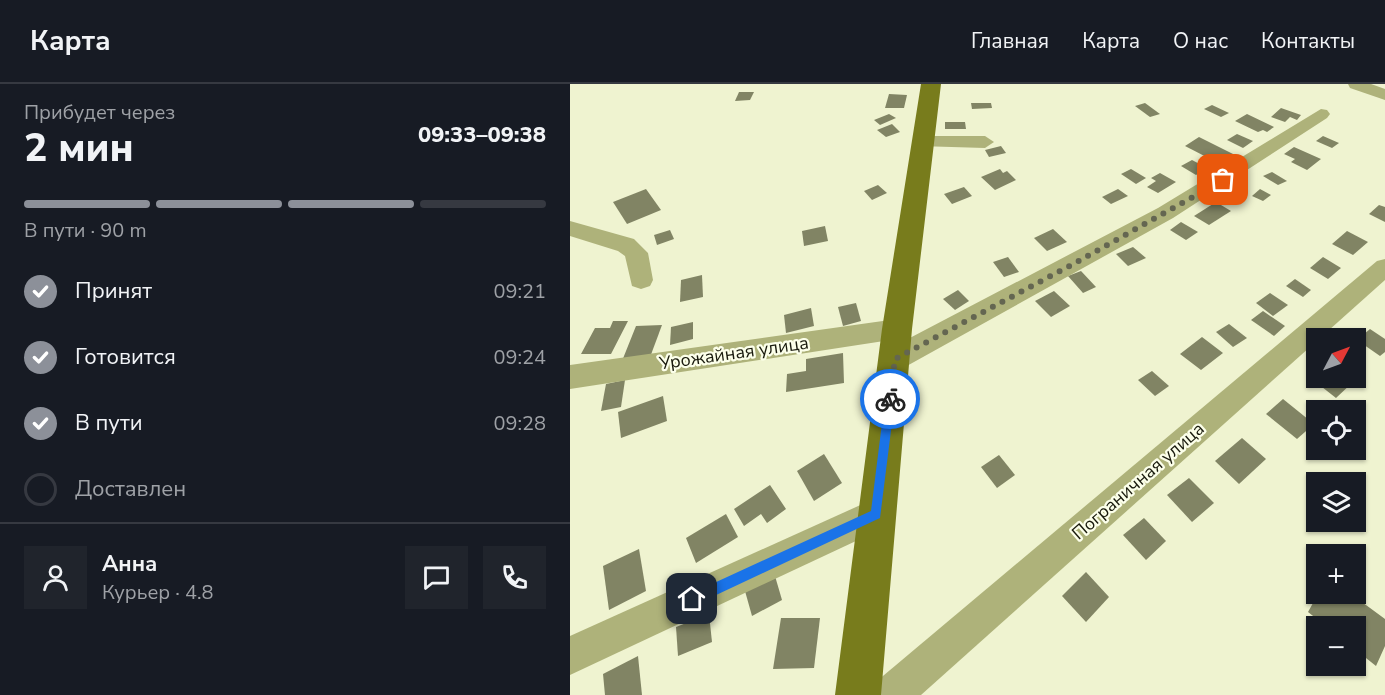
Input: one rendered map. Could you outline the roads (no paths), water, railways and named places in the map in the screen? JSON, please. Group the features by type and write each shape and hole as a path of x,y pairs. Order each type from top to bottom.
{"main road":[{"path":"858,695 896,344 931,84"}],"lane":[{"path":"1356,84 1385,95"},
{"name":"Урожайная улица","path":"570,377 896,344 1184,202 1262,157 1321,114"},
{"path":"925,142 985,142"},
{"path":"570,228 626,244 636,253 641,280"},
{"name":"Пограничная улица","path":"891,695 1385,267"},
{"path":"570,656 876,514"}]}
